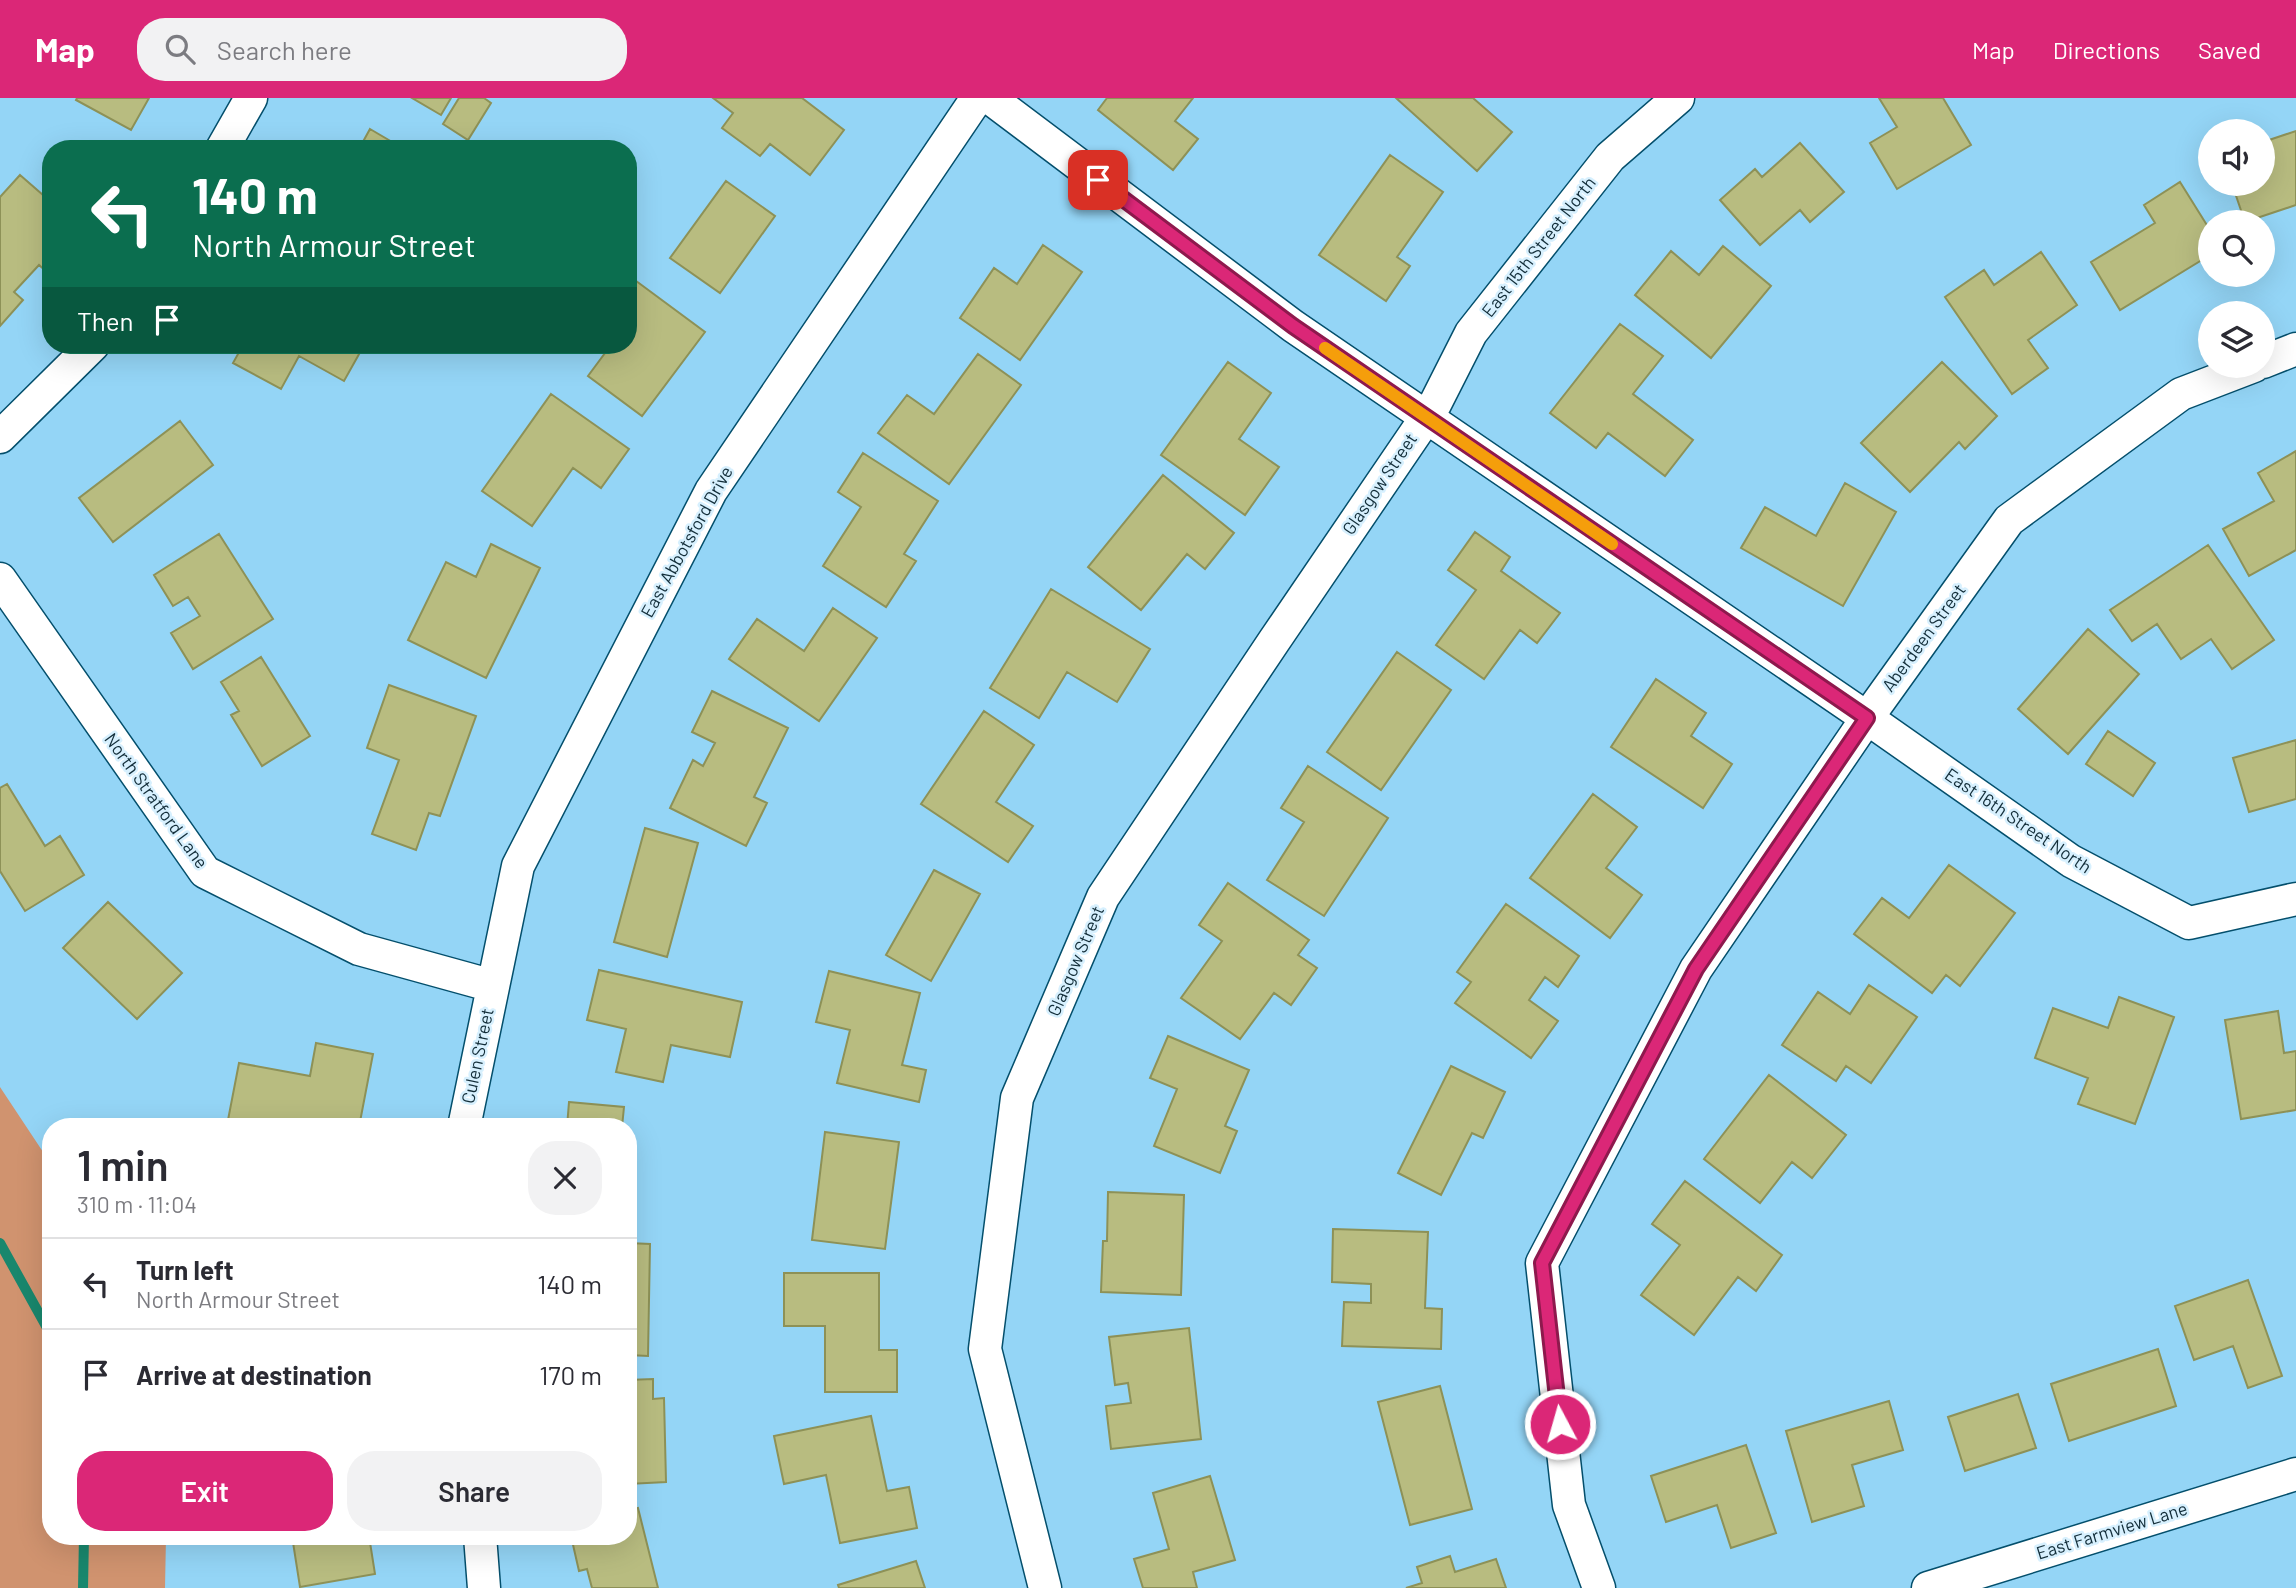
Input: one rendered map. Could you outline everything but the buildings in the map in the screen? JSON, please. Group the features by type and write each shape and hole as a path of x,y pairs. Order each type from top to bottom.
{"street":[{"path":"227,140 251,98"},
{"name":"East Abbotsford Drive","path":"493,986 518,866 711,491 977,98"},
{"name":"East 16th Street North","path":"990,98 1293,326 2071,860 2189,923 2296,899"},
{"name":"East 15th Street North","path":"1426,417 1471,333 1610,157 1678,98"},
{"path":"2275,357 2296,349"},
{"path":"0,437 84,354"},
{"name":"Aberdeen Street","path":"1599,1588 1569,1505 1542,1263 1696,969 1867,718 2009,520 2181,394 2222,378"},
{"name":"Glasgow Street","path":"1045,1588 985,1349 1017,1098 1103,897 1426,417"},
{"name":"North Stratford Lane","path":"0,579 205,872 359,949 493,986"},
{"name":"Culen Street","path":"466,1118 493,986"},
{"name":"East Farmview Lane","path":"1928,1588 2296,1474"},
{"path":"481,1545 484,1588"}],"shaded area":[{"path":"0,1087 42,1150 42,1545 166,1545 165,1588 0,1588"}],"waterway":[{"path":"0,1243 42,1319"},
{"path":"83,1588 84,1545"}],"slow traffic":[{"path":"1325,348 1612,544"}],"route":[{"path":"1098,180 1293,326 1867,718 1696,969 1542,1263 1560,1424"}]}
